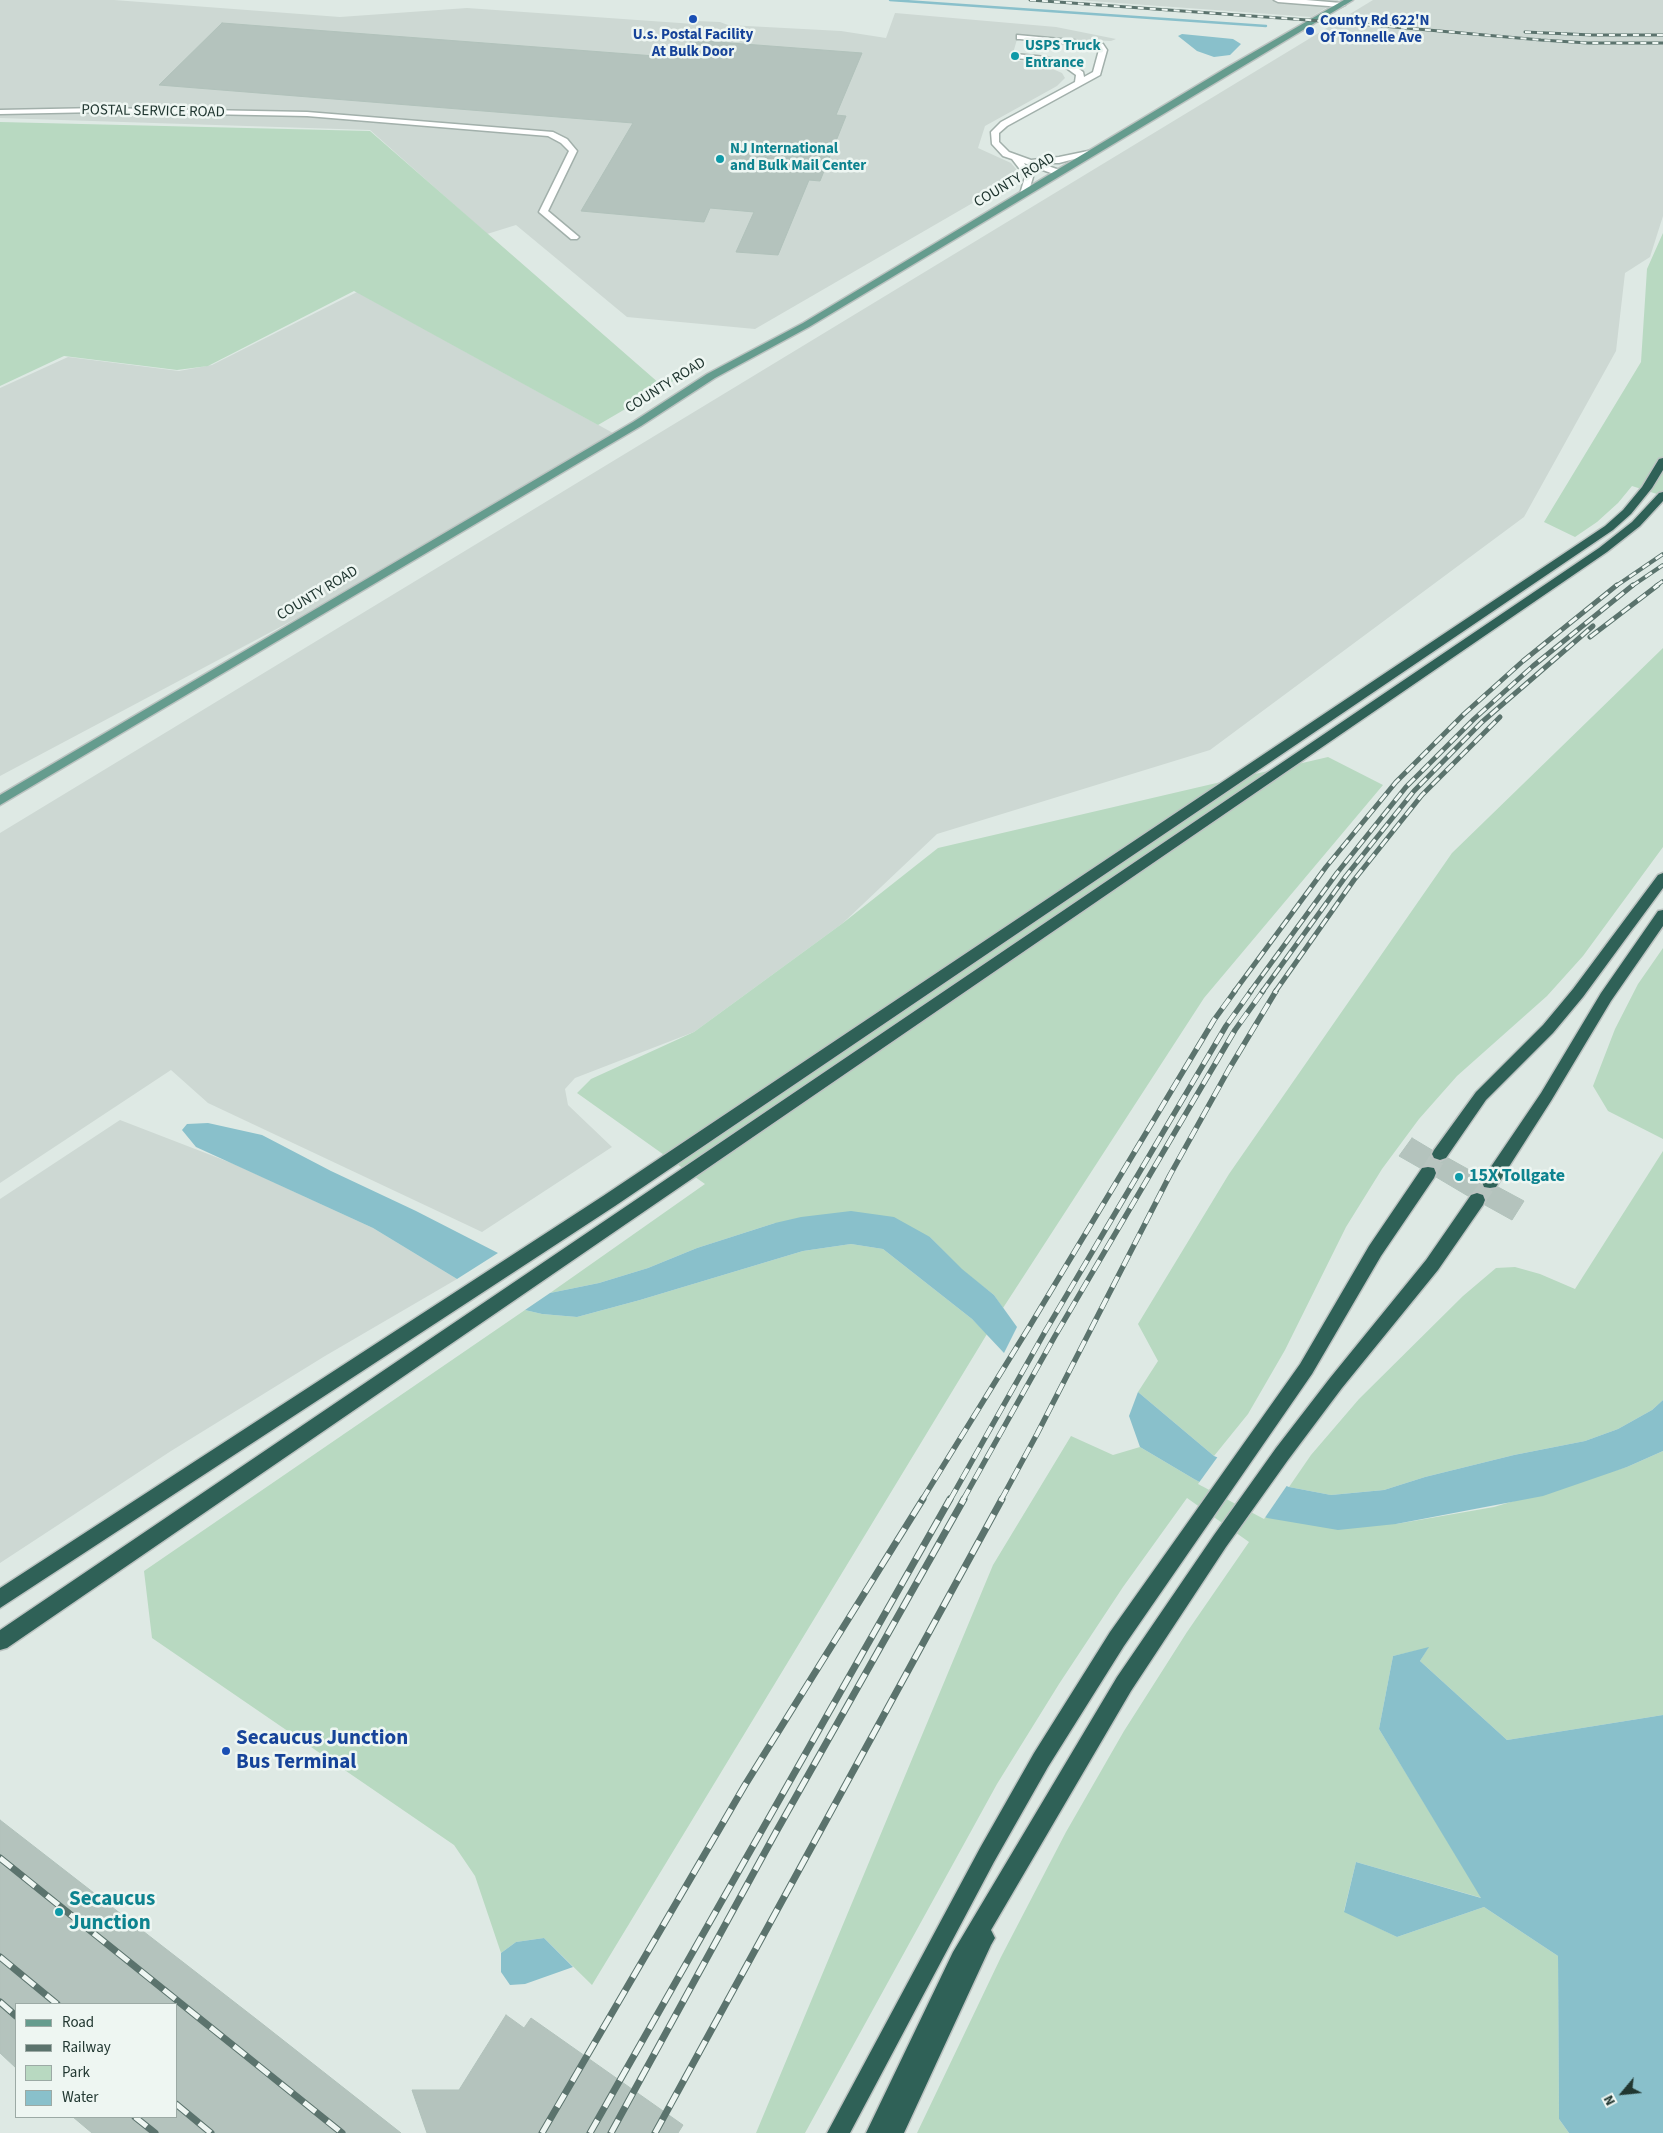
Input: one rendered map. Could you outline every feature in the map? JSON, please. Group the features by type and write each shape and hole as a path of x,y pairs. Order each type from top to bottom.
{"highway":[{"path":"0,1599 610,1201 1580,548 1616,522 1640,498 1655,477 1663,461"},
{"path":"0,1641 1603,550 1630,530 1660,499"},
{"path":"1440,1154 1481,1096 1548,1029 1578,993 1663,878"},
{"path":"1490,1182 1546,1097 1606,996 1663,915"},
{"path":"838,2133 1041,1760 1117,1639 1259,1439 1324,1340 1375,1251 1428,1173"},
{"path":"878,2133 961,1960 1124,1684 1220,1541 1282,1454 1336,1383 1432,1265 1477,1200"},
{"path":"892,2133 972,1967 1011,1878"}],"main road":[{"name":"COUNTY ROAD","path":"0,801 637,424 711,376 806,325 1229,70 1349,0"}],"street":[{"path":"1278,0 1341,5"},
{"path":"1020,39 1093,44 1102,48 1102,57 1097,73 997,129 994,139 998,147 1016,158 1059,173"},
{"path":"1015,56 1068,65 1080,74 1079,82 1066,71 1055,66 1015,56"},
{"name":"POSTAL SERVICE ROAD","path":"0,112 100,110 307,114 550,134 564,141 573,150 543,212 574,237"},
{"path":"1016,158 1050,161 1092,153"},
{"path":"1016,158 1029,177 1024,194"}],"shaded area":[{"name":"NJ International and Bulk Mail Center","path":"0,0 114,0 340,17 467,8 694,24 696,21 720,22 728,25 841,31 886,38 895,13 1056,27 1116,39 1111,41 1018,36 1011,60 1030,62 1055,70 1062,73 1065,78 1057,86 985,126 978,148 1011,163 1021,175 755,329 627,317 516,225 487,234 370,130 0,118"},
{"path":"1077,0 1339,0 1311,17"},
{"path":"1373,0 1663,0 1663,216 1650,257 1625,273 1616,351 1524,517 1210,750 937,834 843,923 694,1032 575,1078 565,1089 568,1105 612,1147 482,1232 208,1103 171,1070 0,1183 0,833"},
{"path":"357,292 613,433 301,616 0,776 0,388 68,357 179,371 212,365"},
{"path":"120,1120 234,1164 373,1228 457,1279 325,1356 171,1451 0,1563 0,1199"}],"green space":[{"path":"0,122 370,131 660,384 680,368 680,377 598,425 354,291 208,366 177,370 64,356 0,386"},
{"path":"1663,233 1663,496 1632,486 1618,503 1597,522 1575,537 1544,522 1641,362 1647,269"},
{"path":"1663,648 1663,847 1583,956 1547,996 1457,1076 1419,1119 1382,1169 1346,1227 1285,1350 1248,1414 1214,1456 1138,1392 1158,1361 1138,1324 1229,1174 1452,853"},
{"path":"1328,757 1383,785 1204,998 1003,1308 994,1295 962,1270 930,1237 775,1223 697,1248 648,1268 599,1283 550,1293 705,1184 577,1093 591,1079 694,1032 843,923 938,848"},
{"path":"1663,948 1663,1139 1608,1111 1593,1086 1615,1029 1638,984"},
{"path":"1663,1151 1663,1400 1652,1410 1618,1429 1585,1441 1514,1455 1425,1477 1384,1490 1331,1495 1289,1487 1311,1455 1359,1399 1463,1296 1496,1268 1515,1267 1540,1274 1575,1289"},
{"path":"851,1244 883,1249 972,1319 987,1334 592,1985 544,1938 516,1942 501,1953 475,1876 454,1845 152,1638 144,1571 525,1310 542,1314 577,1317 803,1251"},
{"path":"1071,1436 1113,1455 1140,1447 1194,1479 1267,1517 1396,1524 1494,1507 1627,1467 1663,1451 1663,1715 1507,1740 1420,1661 1428,1648 1393,1656 1379,1729 1482,1898 1356,1862 1344,1911 1397,1937 1484,1907 1558,1956 1559,2119 1569,2133 917,2133 1001,1957 1066,1832 1124,1731 1187,1632 1249,1542 1187,1498 1123,1587 1059,1684 997,1784 805,2133 756,2133 993,1565"}],"water":[{"path":"1182,34 1233,39 1241,44 1230,55 1214,57 1197,51 1178,36"},
{"path":"208,1123 262,1135 498,1253 457,1279 373,1228 196,1147 182,1130 187,1124"},
{"path":"851,1211 894,1217 930,1237 962,1269 994,1295 1017,1327 1004,1353 972,1319 883,1249 851,1244 803,1251 577,1317 542,1314 525,1310 550,1293 599,1283 648,1268 697,1248 775,1223 801,1217"},
{"path":"1138,1392 1214,1456 1289,1487 1331,1495 1384,1490 1425,1477 1514,1455 1585,1441 1618,1429 1652,1410 1663,1400 1663,1451 1627,1467 1543,1496 1396,1524 1338,1530 1267,1518 1194,1479 1140,1447 1129,1416"},
{"path":"1429,1647 1420,1661 1507,1740 1663,1715 1663,2133 1569,2133 1559,2119 1558,1956 1484,1907 1397,1937 1344,1912 1356,1862 1481,1898 1379,1729 1393,1656"},
{"path":"544,1938 573,1967 525,1984 510,1985 501,1972 501,1953 516,1942"}],"pier":[{"path":"1219,1455 1288,1484 1264,1519 1198,1484"}],"building":[{"name":"NJ International and Bulk Mail Center","path":"222,23 681,58 691,40 862,53 836,115 846,116 820,181 809,180 778,255 736,252 754,212 710,208 704,222 581,211 633,123 159,85"},
{"name":"15X Tollgate","path":"1412,1138 1432,1150 1430,1155 1433,1160 1441,1162 1448,1158 1482,1177 1480,1183 1484,1189 1490,1190 1498,1187 1524,1201 1512,1220 1485,1205 1487,1199 1484,1193 1476,1191 1468,1196 1436,1177 1438,1172 1434,1166 1428,1165 1420,1168 1399,1156"},
{"name":"Secaucus Junction","path":"0,1820 401,2133 92,2133 74,2118 178,2118 178,2003 15,2003 15,2067 0,2053"},
{"path":"506,2015 524,2028 531,2018 683,2125 678,2133 427,2133 412,2090 459,2090"}],"waterway":[{"path":"890,0 1266,26"}],"tunnel":[{"path":"1428,1173 1440,1154"},
{"path":"1477,1200 1490,1182"}],"railway":[{"path":"1030,0 1349,23 1541,40 1588,43 1663,43"},
{"path":"1525,32 1592,35 1663,35"},
{"path":"1616,586 1663,554"},
{"path":"1632,586 1663,565"},
{"path":"1656,586 1663,581"},
{"path":"1234,992 1326,867 1396,782 1464,714 1523,661 1617,585"},
{"path":"1250,992 1337,873 1406,787 1474,719 1533,666 1633,585"},
{"path":"1590,637 1658,585"},
{"path":"1262,992 1346,876 1414,791 1482,722 1593,626"},
{"path":"1275,992 1354,880 1422,795 1500,717"},
{"path":"922,1500 1031,1324 1214,1020 1235,991"},
{"path":"950,1500 1046,1330 1226,1026 1251,991"},
{"path":"963,1500 1055,1336 1235,1030 1263,991"},
{"path":"1001,1500 1170,1175 1229,1069 1276,991"},
{"path":"542,2133 745,1785 923,1499"},
{"path":"590,2133 950,1499"},
{"path":"611,2133 776,1832 964,1499"},
{"path":"655,2133 1002,1499"},
{"path":"0,1858 342,2133"},
{"path":"0,1957 56,2003"},
{"path":"0,2002 15,2015"},
{"path":"178,2106 211,2133"},
{"path":"136,2118 155,2133"}],"place":[{"name":"U.s. Postal Facility At Bulk Door","path":"693,19"},
{"name":"County Rd 622'N Of Tonnelle Ave","path":"1310,31"},
{"name":"USPS Truck Entrance","path":"1015,56"},
{"name":"NJ International and Bulk Mail Center","path":"720,159"},
{"name":"15X Tollgate","path":"1459,1177"},
{"name":"Secaucus Junction Bus Terminal","path":"226,1751"},
{"name":"Secaucus Junction","path":"59,1912"}]}
